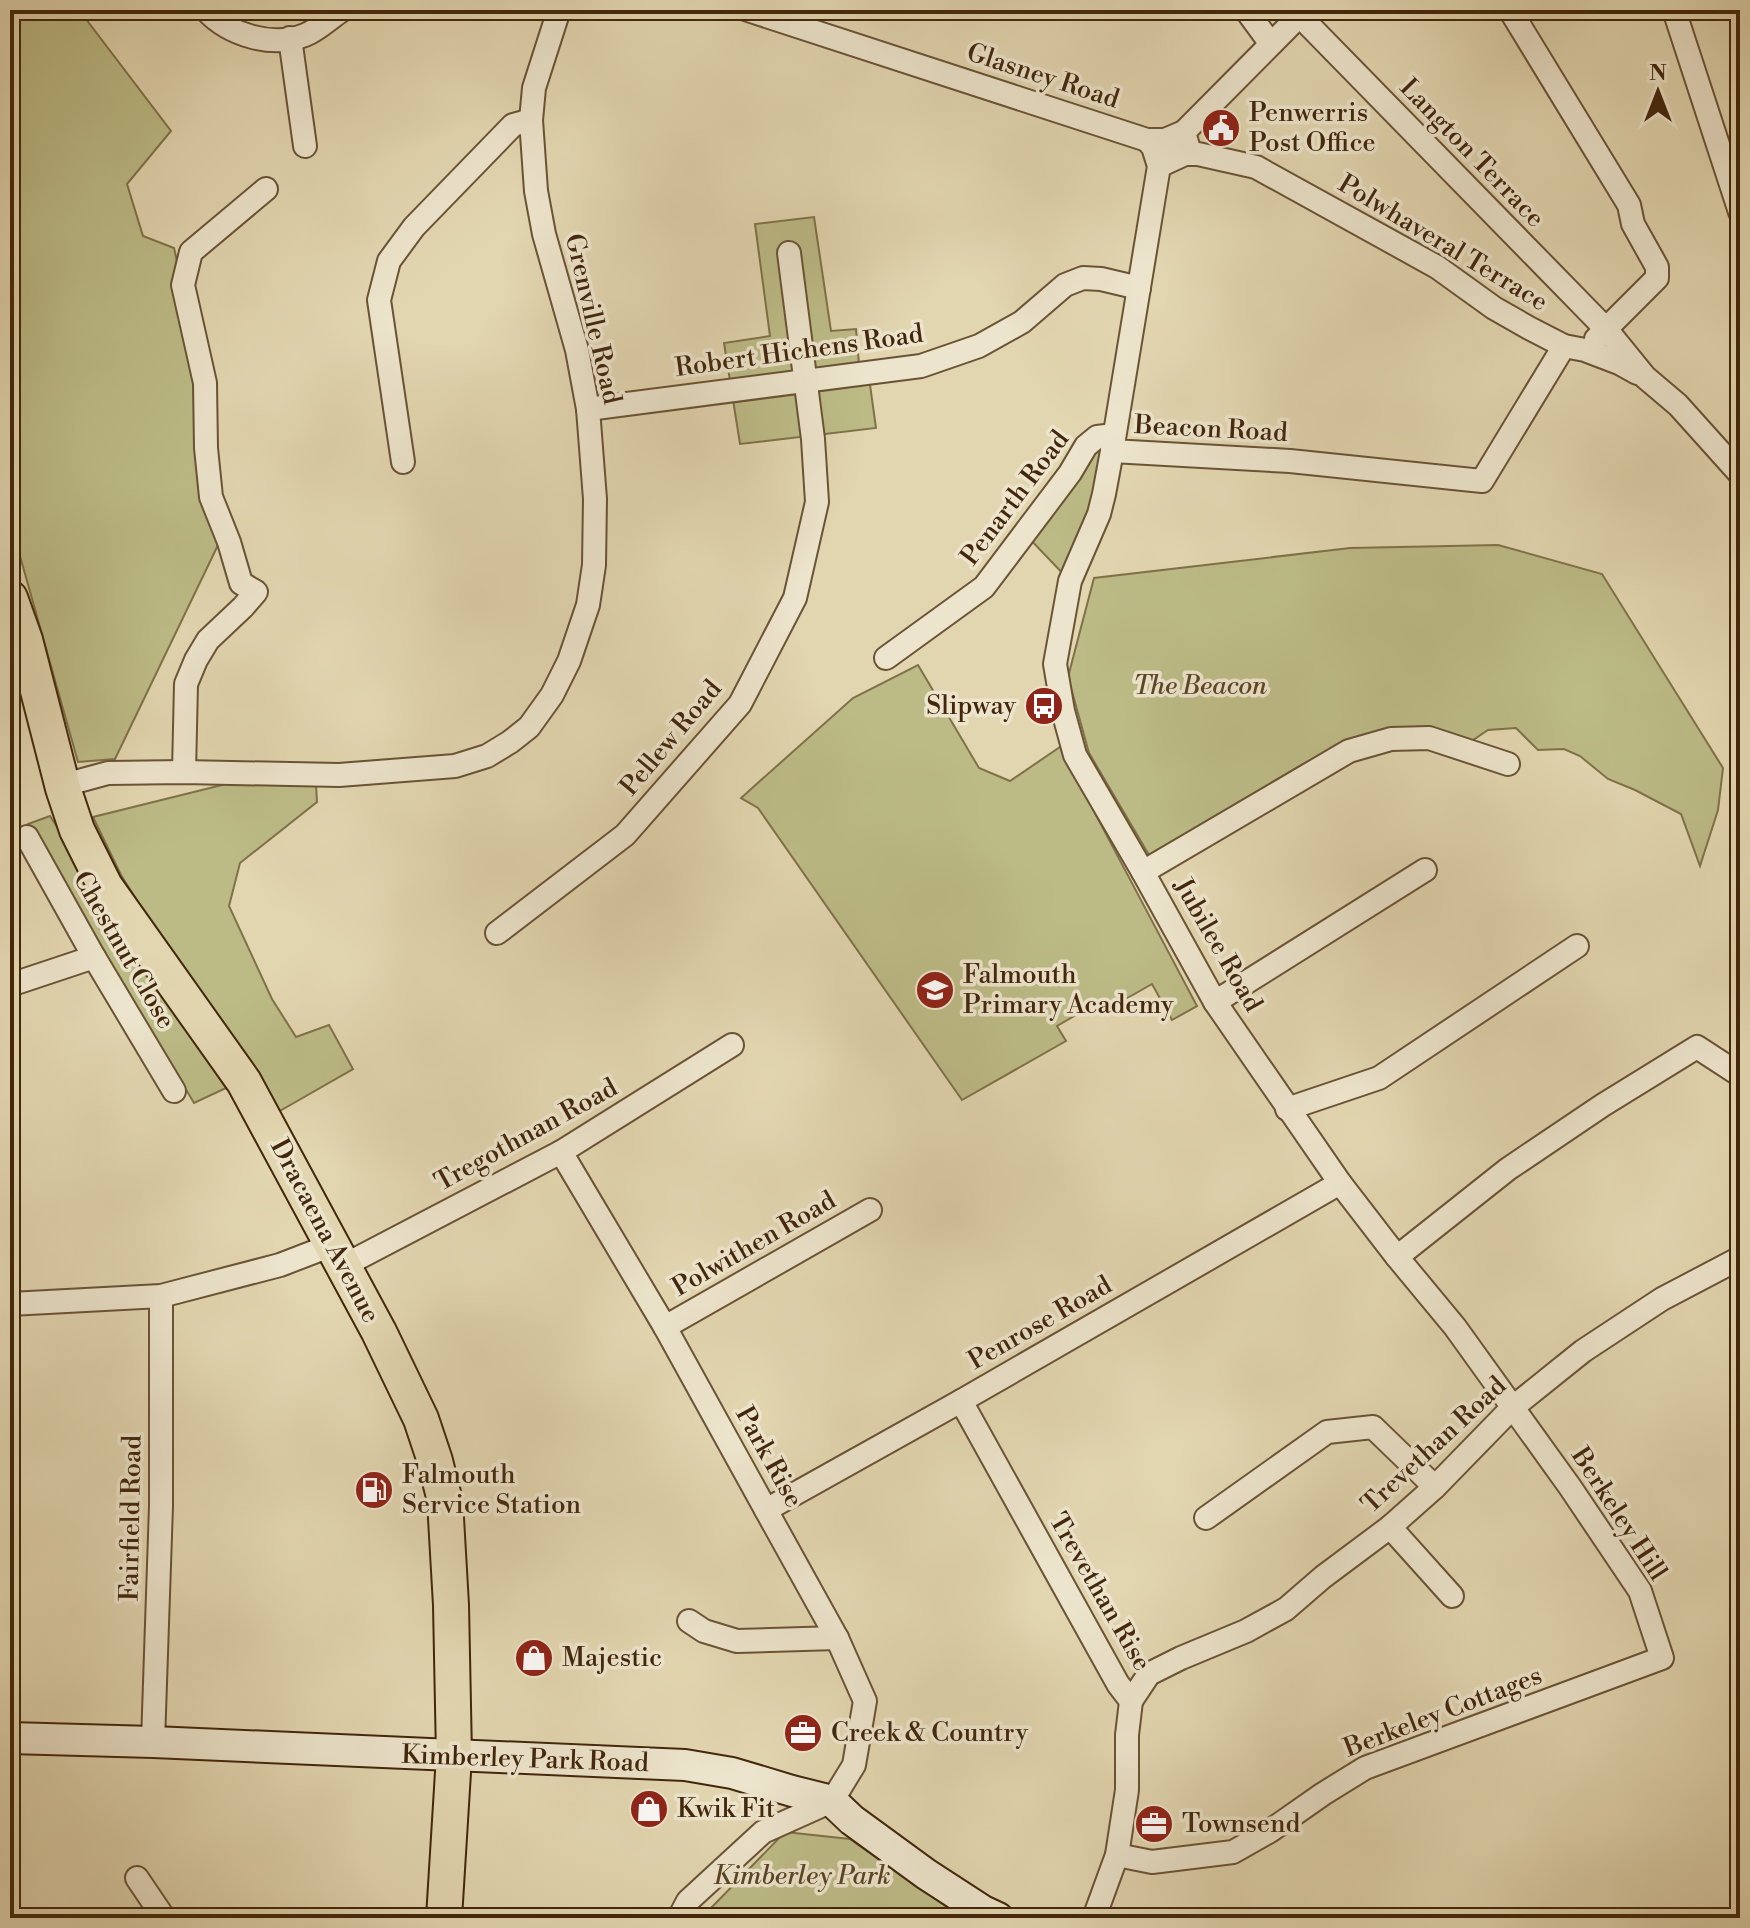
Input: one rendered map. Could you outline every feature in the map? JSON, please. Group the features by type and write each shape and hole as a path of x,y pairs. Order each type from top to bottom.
{"main road":[{"name":"Dracaena Avenue","path":"10,598 25,640 63,788 77,830 105,886 244,1082 379,1332 421,1419 435,1461 445,1501 454,1756 444,1918"}],"street":[{"path":"206,10 216,20 243,34 278,41 306,35 342,10"},
{"name":"Grenville Road","path":"63,788 108,773 339,775 455,766 487,756 510,742 529,727 552,695 569,661 588,605 594,565 595,499 588,409 577,350 544,234 536,191 531,120 534,88 559,10"},
{"name":"Glasney Road","path":"748,10 1147,140"},
{"path":"1246,10 1271,44"},
{"path":"1510,10 1629,205 1633,224 1657,267 1657,278 1606,329 1575,348"},
{"path":"1674,10 1740,212"},
{"path":"1147,140 1159,166 1185,154 1187,143 1271,44 1302,13"},
{"name":"Langton Terrace","path":"1302,13 1606,329 1645,377"},
{"path":"290,38 305,146"},
{"path":"403,462 379,300 389,261 414,227 513,125 531,120"},
{"path":"1147,140 1187,143"},
{"name":"Polwhaveral Terrace","path":"1187,143 1198,154 1256,167 1437,267 1494,308 1575,348 1619,363 1645,377"},
{"name":"Beacon Road","path":"1159,166 1113,443 1482,481 1575,348"},
{"path":"184,772 186,684 208,640 256,592 241,583 211,497 206,448 205,383 183,285 191,252 266,189"},
{"name":"Pellew Road","path":"497,933 625,835 740,704 795,598 817,502 813,439 789,253"},
{"name":"Robert Hichens Road","path":"588,409 921,366 979,346 1022,322 1065,285 1083,278 1139,288"},
{"path":"1645,377 1678,405 1740,474"},
{"name":"Penarth Road","path":"886,658 984,587 1070,473 1086,446 1097,437 1113,443"},
{"name":"Jubilee Road","path":"1113,443 1099,514 1070,581 1055,664 1075,755 1215,1002 1340,1183 1455,1327 1512,1408"},
{"path":"1143,872 1349,751 1391,739 1429,738 1508,764"},
{"name":"Chestnut Close","path":"27,837 174,1091"},
{"path":"1215,1002 1425,870"},
{"path":"1287,1109 1379,1078 1577,946"},
{"path":"10,985 94,957"},
{"name":"Tregothnan Road","path":"10,1304 161,1296 280,1265 319,1250 337,1254 561,1152 732,1045"},
{"path":"1397,1257 1508,1169 1697,1047 1740,1075"},
{"name":"Park Rise","path":"561,1152 665,1327 837,1638 865,1701 854,1765 832,1801"},
{"name":"Penrose Road","path":"766,1510 1340,1183"},
{"name":"Polwithen Road","path":"665,1327 870,1210"},
{"name":"Trevethan Road","path":"1131,1701 1149,1674 1246,1631 1286,1609 1390,1527 1435,1487 1512,1408 1583,1351 1649,1308 1740,1258"},
{"name":"Fairfield Road","path":"153,1742 161,1506 161,1296"},
{"name":"Trevethan Rise","path":"961,1401 1118,1684 1131,1701 1127,1735 1127,1790 1117,1855 1094,1918"},
{"name":"Berkeley Hill","path":"1512,1408 1640,1591 1662,1658"},
{"path":"1206,1518 1327,1432 1373,1427 1435,1487"},
{"path":"1390,1527 1452,1596"},
{"path":"689,1621 704,1631 737,1641 837,1638"},
{"name":"Berkeley Cottages","path":"1117,1855 1152,1862 1233,1852 1365,1768 1662,1658"},
{"name":"Kimberley Park Road","path":"10,1738 685,1765 732,1773 832,1801 852,1820 926,1874 998,1918"},
{"path":"679,1918 688,1901 763,1832 832,1801"},
{"path":"137,1878 164,1918"}],"green space":[{"path":"10,10 79,10 171,131 127,184 143,236 174,248 205,383 219,543 115,759 78,762 18,549 10,540"},
{"path":"814,217 831,331 856,329 859,364 867,363 876,428 740,444 724,343 770,336 755,224"},
{"path":"1114,435 1070,581 1024,533 1070,473"},
{"name":"The Beacon","path":"1498,545 1602,574 1723,768 1718,810 1700,866 1681,814 1608,779 1580,756 1564,749 1538,750 1516,728 1488,730 1467,744 1429,728 1377,731 1305,763 1149,855 1089,753 1068,677 1094,578 1350,548"},
{"path":"918,665 979,768 1010,781 1060,747 1197,1006 1172,1020 1152,984 1108,1009 1102,1000 1057,1026 1066,1041 962,1100 758,808 741,798 853,698"},
{"path":"234,782 316,784 317,802 240,863 229,906 272,999 296,1037 329,1025 353,1069 271,1116 121,875 93,817"},
{"path":"50,816 226,1088 194,1103 28,824"},
{"name":"Kimberley Park","path":"785,1832 850,1839 963,1918 706,1918 709,1910"}],"place":[{"name":"Penwerris Post Office","path":"1221,128"},
{"name":"Slipway","path":"1044,706"},
{"name":"Falmouth Primary Academy","path":"935,990"},
{"name":"Falmouth Service Station","path":"374,1490"},
{"name":"Majestic","path":"534,1658"},
{"name":"Creek & Country","path":"803,1733"},
{"name":"Kwik Fit","path":"649,1809"},
{"name":"Townsend","path":"1154,1824"}]}
